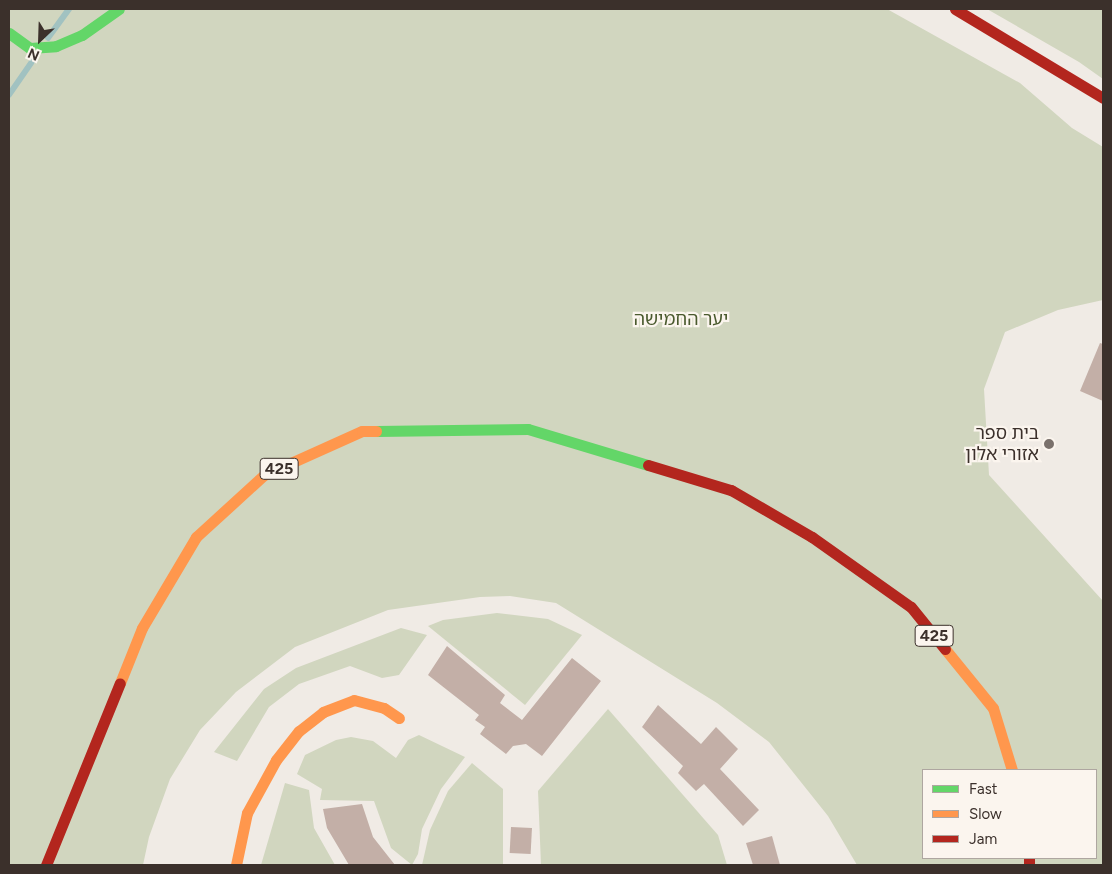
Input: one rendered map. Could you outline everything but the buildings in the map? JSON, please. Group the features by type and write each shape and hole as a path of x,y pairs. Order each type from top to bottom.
{"main road":[{"path":"9,33 15,40 30,48 56,46 82,35 119,9"},
{"path":"955,9 1103,98"},
{"name":"425","path":"46,865 142,628 196,537 264,476 362,431 528,430 731,490 812,537 911,607 993,708 1012,769"},
{"path":"236,865 250,806 276,760 299,731 323,712 354,700 384,708 399,718"}],"green space":[{"name":"יער החמישה","path":"9,9 887,9 1020,83 1072,128 1103,147 1103,300 1058,310 1005,332 984,389 989,475 1103,601 1103,865 857,865 828,816 769,742 717,703 556,603 510,596 480,597 388,610 295,647 236,692 200,730 170,779 149,837 143,865 9,865"},
{"path":"987,9 1103,9 1103,79 1079,62"},
{"path":"497,613 548,619 582,635 525,705 428,626 443,620"},
{"path":"401,628 427,635 399,675 382,678 350,666 299,684 269,707 237,761 214,752 264,689 296,668"},
{"path":"608,709 718,835 727,865 541,865 538,791"},
{"path":"419,735 465,757 441,789 422,829 418,854 412,865 391,848 374,801 320,800 322,789 297,774 305,755 336,740 351,737 373,741 396,758 408,740"},
{"path":"472,763 503,789 503,865 422,865 430,830 448,791"},
{"path":"285,783 309,790 314,828 335,865 261,865"}],"waterway":[{"path":"48,38 69,9"},
{"path":"9,95 36,56"}],"traffic: fast":[{"path":"9,33 30,48 56,46 82,35 119,9"},
{"path":"376,431 528,429 648,465"}],"traffic: slow":[{"path":"120,683 142,628 196,537 264,475 362,431 376,431"},
{"path":"945,649 993,708 1012,769"},
{"path":"236,865 247,813 276,760 299,731 323,712 354,700 384,708 399,718"}],"traffic: jam":[{"path":"955,9 1103,98"},
{"path":"648,465 731,490 812,537 911,607 945,649"},
{"path":"46,865 120,683"},
{"path":"1029,859 1029,865"}],"place":[{"name":"בית ספר אזורי אלון","path":"1049,444"}]}
